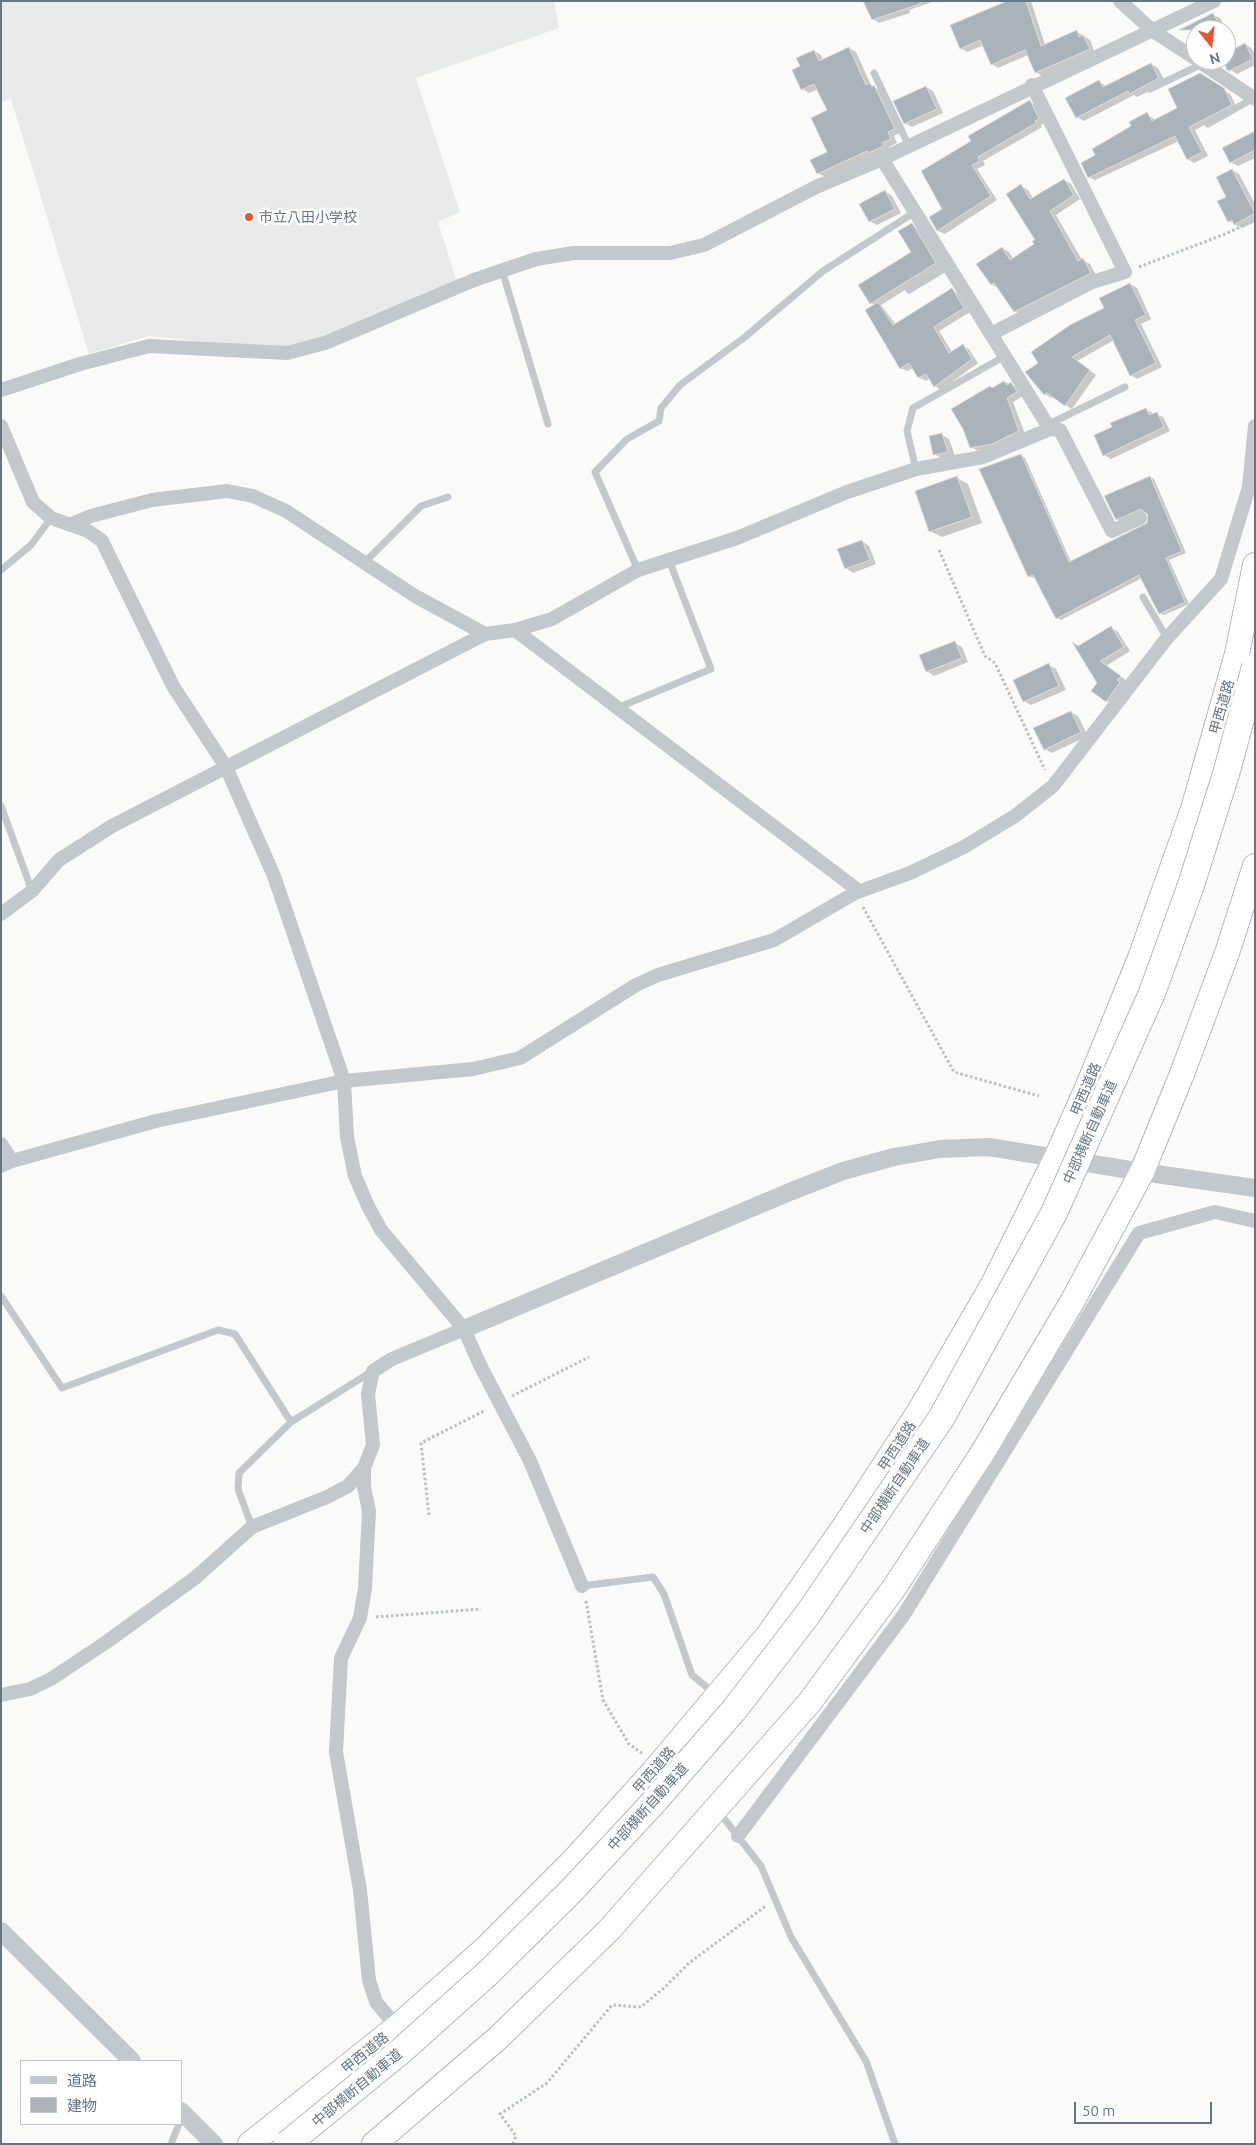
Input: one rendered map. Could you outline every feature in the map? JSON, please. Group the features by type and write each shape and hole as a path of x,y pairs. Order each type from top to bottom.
{"highway":[{"name":"甲西道路","path":"250,2144 397,2027 486,1948 573,1861 658,1766 769,1634 819,1563 920,1410 992,1286 1056,1158 1090,1081 1140,958 1193,809 1237,654 1255,565"},
{"name":"中部横断自動車道","path":"287,2144 401,2051 489,1972 571,1891 652,1804 734,1710 808,1614 942,1417 1054,1213 1152,993 1197,866 1226,774 1255,667"},
{"path":"374,2144 498,2038 588,1950 717,1810 809,1703 894,1588 983,1452 1072,1302 1142,1172 1182,1074 1227,953 1255,866"}],"street":[{"path":"1120,1 1152,31 1186,53"},
{"path":"1,390 80,364 149,346 287,354 325,343 474,280 536,259 574,253 670,253 704,245 816,187 882,159 1214,1"},
{"path":"1211,70 1254,99"},
{"path":"991,334 1092,282 1125,272 1032,86"},
{"path":"882,159 1049,427"},
{"path":"1,426 33,502 51,518 72,524 102,541 173,686 226,767 274,876 344,1081 347,1137 355,1176 368,1206 381,1230 464,1329 530,1461 582,1586"},
{"path":"1,1144 7,1164 156,1121 344,1081 474,1069 520,1058 636,985 658,975 774,940 857,892 910,873 964,847 1015,816 1053,786 1167,638 1221,579 1252,488 1255,426"},
{"path":"1,914 32,891 59,860 112,826 484,634 515,630 552,618 638,570 737,538 847,492 916,469 983,457 1049,427 1060,430 1112,531 1140,518"},
{"path":"72,524 91,516 152,500 226,491 252,496 286,511 416,596 484,634"},
{"path":"515,630 857,892"},
{"path":"1,1695 30,1689 77,1662 195,1578 252,1527 327,1497 348,1486 364,1468 373,1445 368,1394 373,1370 392,1358 843,1170 894,1157 940,1149 989,1147 1255,1188"},
{"path":"738,1836 903,1616 1139,1233 1215,1212 1255,1221"},
{"path":"364,1468 364,1487 369,1511 365,1588 360,1618 341,1658 336,1752 360,1890 369,1980 376,2002 397,2027"},
{"path":"1,1931 131,2060"},
{"path":"182,2117 214,2144"}],"lane":[{"path":"1150,89 1186,68"},
{"path":"874,73 909,146"},
{"path":"1208,124 1254,99"},
{"path":"638,570 595,472 627,438 659,421 662,408 680,385 746,337 823,271 915,212"},
{"path":"909,290 949,266"},
{"path":"502,270 548,424"},
{"path":"916,469 907,431 913,408 1005,356"},
{"path":"1049,427 1125,387"},
{"path":"364,562 421,506 448,497"},
{"path":"1,570 31,545 51,518"},
{"path":"617,708 711,669 669,560"},
{"path":"1143,596 1167,638"},
{"path":"1,806 32,891"},
{"path":"1,1296 62,1388 218,1330 235,1334 291,1422"},
{"path":"252,1527 238,1489 239,1473 291,1422 373,1370"},
{"path":"582,1586 653,1577 664,1594 692,1675 718,1696"},
{"path":"717,1810 761,1866 791,1937 866,2062 895,2144"},
{"path":"171,2144 179,2125"}],"path":[{"path":"1125,272 1255,220"},
{"path":"939,550 985,656 995,663 1053,786"},
{"path":"857,892 954,1072 1039,1096"},
{"path":"429,1516 421,1443 589,1357"},
{"path":"582,1586 594,1641 603,1700 629,1744 658,1766"},
{"path":"360,1618 481,1609"},
{"path":"513,2144 516,2136 500,2114 547,2082 612,2005 641,2007 665,1987 689,1962 775,1899"}],"shaded area":[{"path":"1,1 554,1 559,28 416,78 460,212 438,222 457,282 310,344 283,350 149,336 89,354 11,99 1,102"}],"building":[{"path":"863,1 920,1 920,4 872,20"},
{"path":"1007,1 1026,1 1041,46 1077,30 1079,37 1083,35 1090,49 1035,73 1025,50 991,65 980,40 960,49 950,25"},
{"path":"1213,13 1217,20 1199,20"},
{"path":"1245,43 1253,59 1236,68 1236,48"},
{"path":"849,47 866,85 870,83 872,87 874,85 895,129 888,132 891,139 882,143 884,146 868,153 867,151 817,174 810,160 827,152 811,118 827,110 814,84 801,90 792,70 800,66 796,58 814,50 819,61"},
{"path":"1151,63 1159,78 1129,94 1128,91 1076,118 1065,98 1099,80 1103,87"},
{"path":"1200,73 1224,88 1232,105 1189,127 1202,152 1187,160 1175,136 1088,178 1081,163 1095,155 1092,149 1131,126 1129,122 1147,112 1152,121 1177,108 1168,89"},
{"path":"926,86 937,109 904,124 893,101"},
{"path":"1030,100 1039,119 1035,121 1036,123 978,157 980,161 972,165 991,196 937,231 929,217 942,209 921,171 971,141 968,136"},
{"path":"1255,131 1255,150 1230,163 1222,148"},
{"path":"1232,169 1255,213 1234,225 1232,220 1228,222 1217,201 1226,197 1216,177"},
{"path":"1064,179 1074,195 1050,211 1078,261 1083,258 1091,273 1014,312 994,283 991,285 976,264 1002,247 1010,260 1034,244 1032,241 1035,240 1006,194 1021,184 1030,199"},
{"path":"885,190 895,209 869,222 859,204"},
{"path":"912,223 936,263 870,304 858,285 911,252 898,231"},
{"path":"1130,283 1146,315 1135,320 1156,363 1130,376 1110,335 1072,357 1090,370 1065,406 1047,393 1044,395 1025,372 1038,363 1031,352 1070,325 1104,308 1099,298"},
{"path":"952,288 964,308 934,327 949,353 963,344 972,359 934,387 926,374 918,378 909,363 900,369 865,310 878,302 893,325"},
{"path":"1004,381 1007,385 1011,382 1017,392 1007,398 1019,431 992,444 970,448 963,429 951,409 990,386 992,388"},
{"path":"1146,408 1149,415 1157,412 1164,427 1103,456 1094,435 1112,427 1110,423"},
{"path":"942,433 948,452 933,455 929,436"},
{"path":"1021,454 1069,562 1147,523 1148,515 1141,509 1116,520 1104,496 1150,476 1182,551 1166,558 1185,602 1159,614 1139,575 1056,619 1033,575 1028,577 979,469"},
{"path":"957,476 972,517 929,532 915,491"},
{"path":"862,540 870,560 845,569 837,549"},
{"path":"1111,626 1124,647 1100,661 1121,676 1117,680 1120,682 1106,702 1091,691 1097,683 1072,642 1078,646"},
{"path":"955,641 962,658 926,672 919,655"},
{"path":"1049,663 1059,686 1023,702 1013,680"},
{"path":"1071,711 1081,732 1044,750 1033,728"}],"place":[{"name":"市立八田小学校","path":"249,217"}]}
